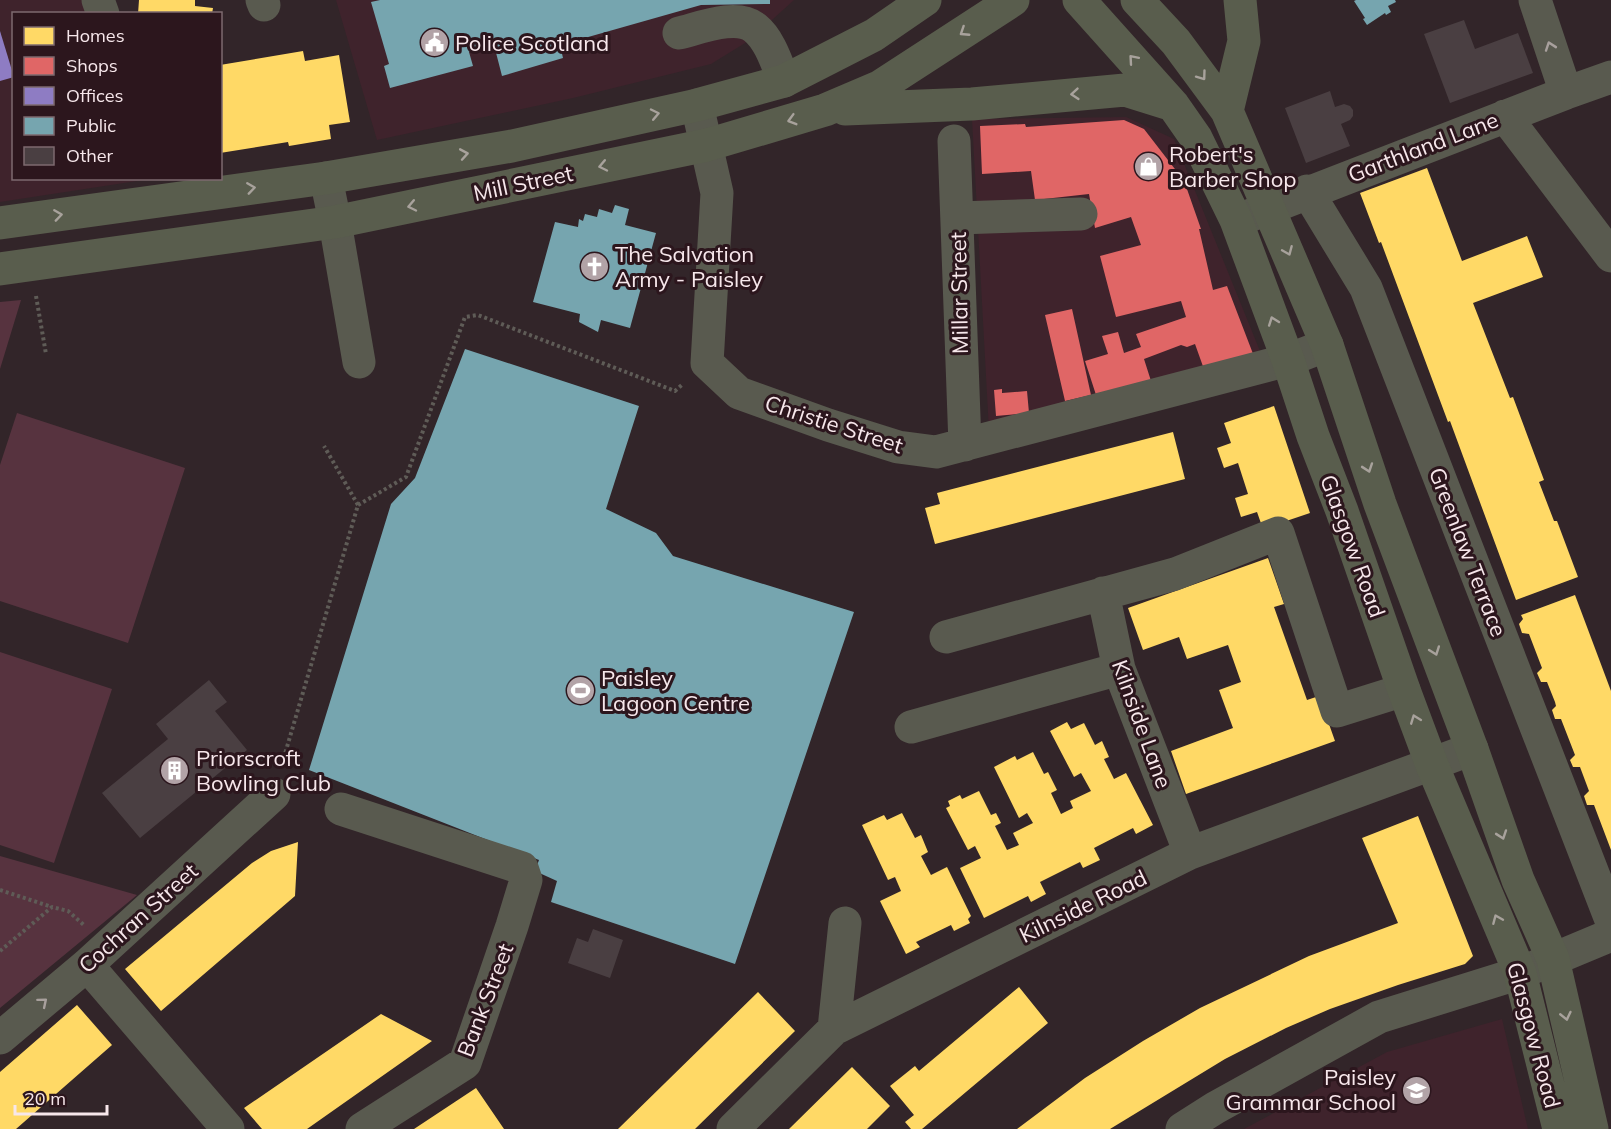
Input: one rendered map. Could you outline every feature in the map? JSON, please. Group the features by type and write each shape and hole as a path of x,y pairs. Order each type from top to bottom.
{"main road":[{"name":"Mill Street","path":"11,221 326,178 512,146 697,105 784,81 874,35 925,0"},
{"name":"Mill Street","path":"15,267 335,222 707,145 825,110 888,81 1013,0"},
{"name":"Glasgow Road","path":"1079,0 1173,105 1196,138 1236,220 1432,765 1520,973 1560,1129"},
{"name":"Glasgow Road","path":"1137,0 1176,42 1227,111 1327,345 1380,504 1472,749 1518,880 1553,959 1592,1129"},
{"path":"1227,111 1244,41 1240,0"},
{"path":"825,110 972,104 1125,90 1173,105"},
{"path":"11,221 15,267"}],"street":[{"path":"1535,0 1566,93"},
{"path":"679,33 731,21 755,28 766,41 784,81"},
{"name":"Garthland Lane","path":"1236,220 1611,77"},
{"path":"697,105 717,193 708,363"},
{"path":"1505,116 1611,256"},
{"name":"Millar Street","path":"954,141 965,445"},
{"path":"326,178 359,362"},
{"name":"Greenlaw Terrace","path":"1307,192 1366,288 1611,920"},
{"path":"958,218 1081,214"},
{"name":"Christie Street","path":"708,363 739,393 898,447 936,452 1288,360 1327,345"},
{"path":"946,637 1175,574 1278,533 1337,711 1404,690"},
{"name":"Kilnside Lane","path":"1103,592 1119,669 1190,853"},
{"path":"911,727 1119,669"},
{"name":"Kilnside Road","path":"733,1129 834,1029 1190,853 1472,749"},
{"name":"Cochran Street","path":"0,1038 87,965 274,794"},
{"name":"Bank Street","path":"341,808 522,868 526,880 465,1063 362,1129"},
{"path":"834,1029 845,923"},
{"path":"1182,1129 1215,1108 1379,1017 1520,973 1611,935"},
{"path":"87,965 228,1129"}],"path":[{"path":"15,267 46,354"},
{"path":"274,794 358,505 406,477 465,317 478,315 675,391 708,363"},
{"path":"324,446 358,505"},
{"path":"0,890 68,910 88,929 87,965"},
{"path":"0,951 52,907"}],"shaded area":[{"path":"0,0 90,0 94,12 12,12 12,180 143,180 0,202"},
{"path":"336,0 794,0 750,40 711,64 573,98 377,140"},
{"path":"1126,117 1174,139 1262,356 989,431 972,119"},
{"path":"21,300 0,369 0,302"},
{"path":"17,413 185,468 128,643 0,601 0,465"},
{"path":"0,652 112,689 54,863 0,845"},
{"path":"0,856 137,895 0,1008"},
{"name":"Paisley Grammar School","path":"1502,1019 1528,1129 1244,1129 1387,1052"}],"building: Homes":[{"path":"139,0 195,0 195,6 213,8 212,12 138,12"},
{"path":"303,51 305,61 339,55 350,122 329,125 331,139 289,146 288,142 222,153 222,65"},
{"path":"1427,168 1462,261 1527,236 1543,277 1473,303 1510,398 1513,397 1544,480 1539,482 1554,521 1557,521 1578,577 1516,600 1450,421 1448,422 1381,242 1379,243 1360,193"},
{"path":"1274,406 1310,513 1263,529 1257,512 1241,517 1235,498 1248,494 1238,463 1224,468 1217,448 1231,443 1224,423"},
{"path":"1173,432 1185,479 935,544 925,508 940,504 937,493"},
{"path":"1268,558 1284,604 1274,607 1307,700 1319,696 1335,741 1186,794 1171,751 1233,728 1219,690 1241,682 1228,645 1187,659 1179,637 1143,650 1128,608"},
{"path":"1575,595 1611,691 1611,850 1594,805 1587,805 1584,796 1589,791 1580,767 1573,767 1570,760 1575,755 1561,719 1555,719 1552,710 1556,706 1547,682 1541,682 1537,673 1542,668 1529,634 1522,633 1519,624 1523,619 1521,615"},
{"path":"1067,722 1071,729 1084,723 1095,745 1102,741 1109,757 1104,759 1114,779 1126,773 1153,825 1136,834 1133,828 1094,848 1100,860 1083,868 1080,862 1040,882 1046,894 1031,902 1028,896 984,918 960,868 981,858 975,846 968,850 946,808 950,806 948,801 960,795 962,799 979,791 991,815 996,813 1001,823 995,826 1007,850 1019,845 1013,833 1033,823 1027,813 1019,818 994,767 1015,756 1017,760 1033,752 1044,774 1048,772 1057,790 1051,793 1061,814 1073,808 1070,801 1091,791 1081,773 1074,777 1050,731"},
{"path":"902,813 915,838 921,835 928,852 921,856 931,875 947,867 971,916 968,919 970,923 954,931 951,925 916,942 920,947 906,954 880,901 901,891 895,877 888,880 862,825 884,815 887,820"},
{"path":"1418,816 1473,956 1465,964 1330,1009 1286,1028 1225,1059 1110,1129 1017,1129 1085,1078 1200,1008 1309,956 1398,923 1362,838"},
{"path":"298,842 295,896 161,1011 125,969 252,863 271,851"},
{"path":"1019,987 1048,1023 922,1129 911,1129 905,1122 914,1115 890,1086 915,1066 919,1071"},
{"path":"758,992 795,1031 695,1129 618,1129"},
{"path":"77,1005 112,1045 16,1129 0,1129 0,1072"},
{"path":"381,1014 432,1041 307,1129 262,1129 244,1108"},
{"path":"852,1067 890,1106 867,1129 789,1129"},
{"path":"476,1088 504,1129 414,1129"}],"building: Shops":[{"path":"1124,120 1144,129 1178,173 1181,172 1201,229 1199,229 1213,290 1227,286 1255,359 1205,372 1195,344 1187,347 1181,345 1144,359 1151,381 1097,398 1085,361 1108,354 1102,336 1118,332 1124,353 1141,347 1136,334 1186,317 1181,301 1116,317 1100,256 1141,245 1131,217 1095,228 1089,194 1035,200 1031,171 982,174 980,126 1025,124 1026,127"},
{"path":"1072,309 1091,395 1065,401 1045,315"},
{"path":"1002,389 1002,393 1027,391 1029,413 996,416 994,390"}],"building: Offices":[{"path":"0,31 12,78 0,81"}],"building: Public":[{"name":"Police Scotland","path":"380,0 770,0 770,4 701,5 560,45 563,58 502,76 493,41 477,44 478,49 469,52 473,66 390,88 384,66 389,64 371,2"},
{"path":"1395,0 1396,2 1388,6 1391,12 1386,15 1385,13 1367,25 1354,1"},
{"name":"The Salvation Army - Paisley","path":"615,205 629,209 625,225 656,233 630,328 601,320 598,332 579,322 580,314 533,302 555,222 578,227 579,219 583,221 585,214 597,217 599,209 612,213"},
{"name":"Paisley Lagoon Centre","path":"465,349 639,406 606,509 656,533 673,556 854,612 735,964 551,902 557,881 535,871 539,860 309,770 391,504 415,478"}],"building: Other":[{"path":"1464,20 1475,49 1518,33 1533,73 1450,103 1424,34"},
{"path":"1330,91 1335,107 1344,104 1353,110 1350,120 1341,124 1350,146 1306,163 1285,108"},
{"name":"Priorscroft Bowling Club","path":"209,680 227,702 215,711 247,750 140,838 102,793 168,739 156,724"},
{"path":"593,929 623,940 610,978 568,963 577,938 588,942"}],"place":[{"name":"Police Scotland","path":"434,43"},
{"name":"Robert's Barber Shop","path":"1148,167"},
{"name":"The Salvation Army - Paisley","path":"594,267"},
{"name":"Paisley Lagoon Centre","path":"580,691"},
{"name":"Priorscroft Bowling Club","path":"175,771"},
{"name":"Paisley Grammar School","path":"1417,1090"}]}
